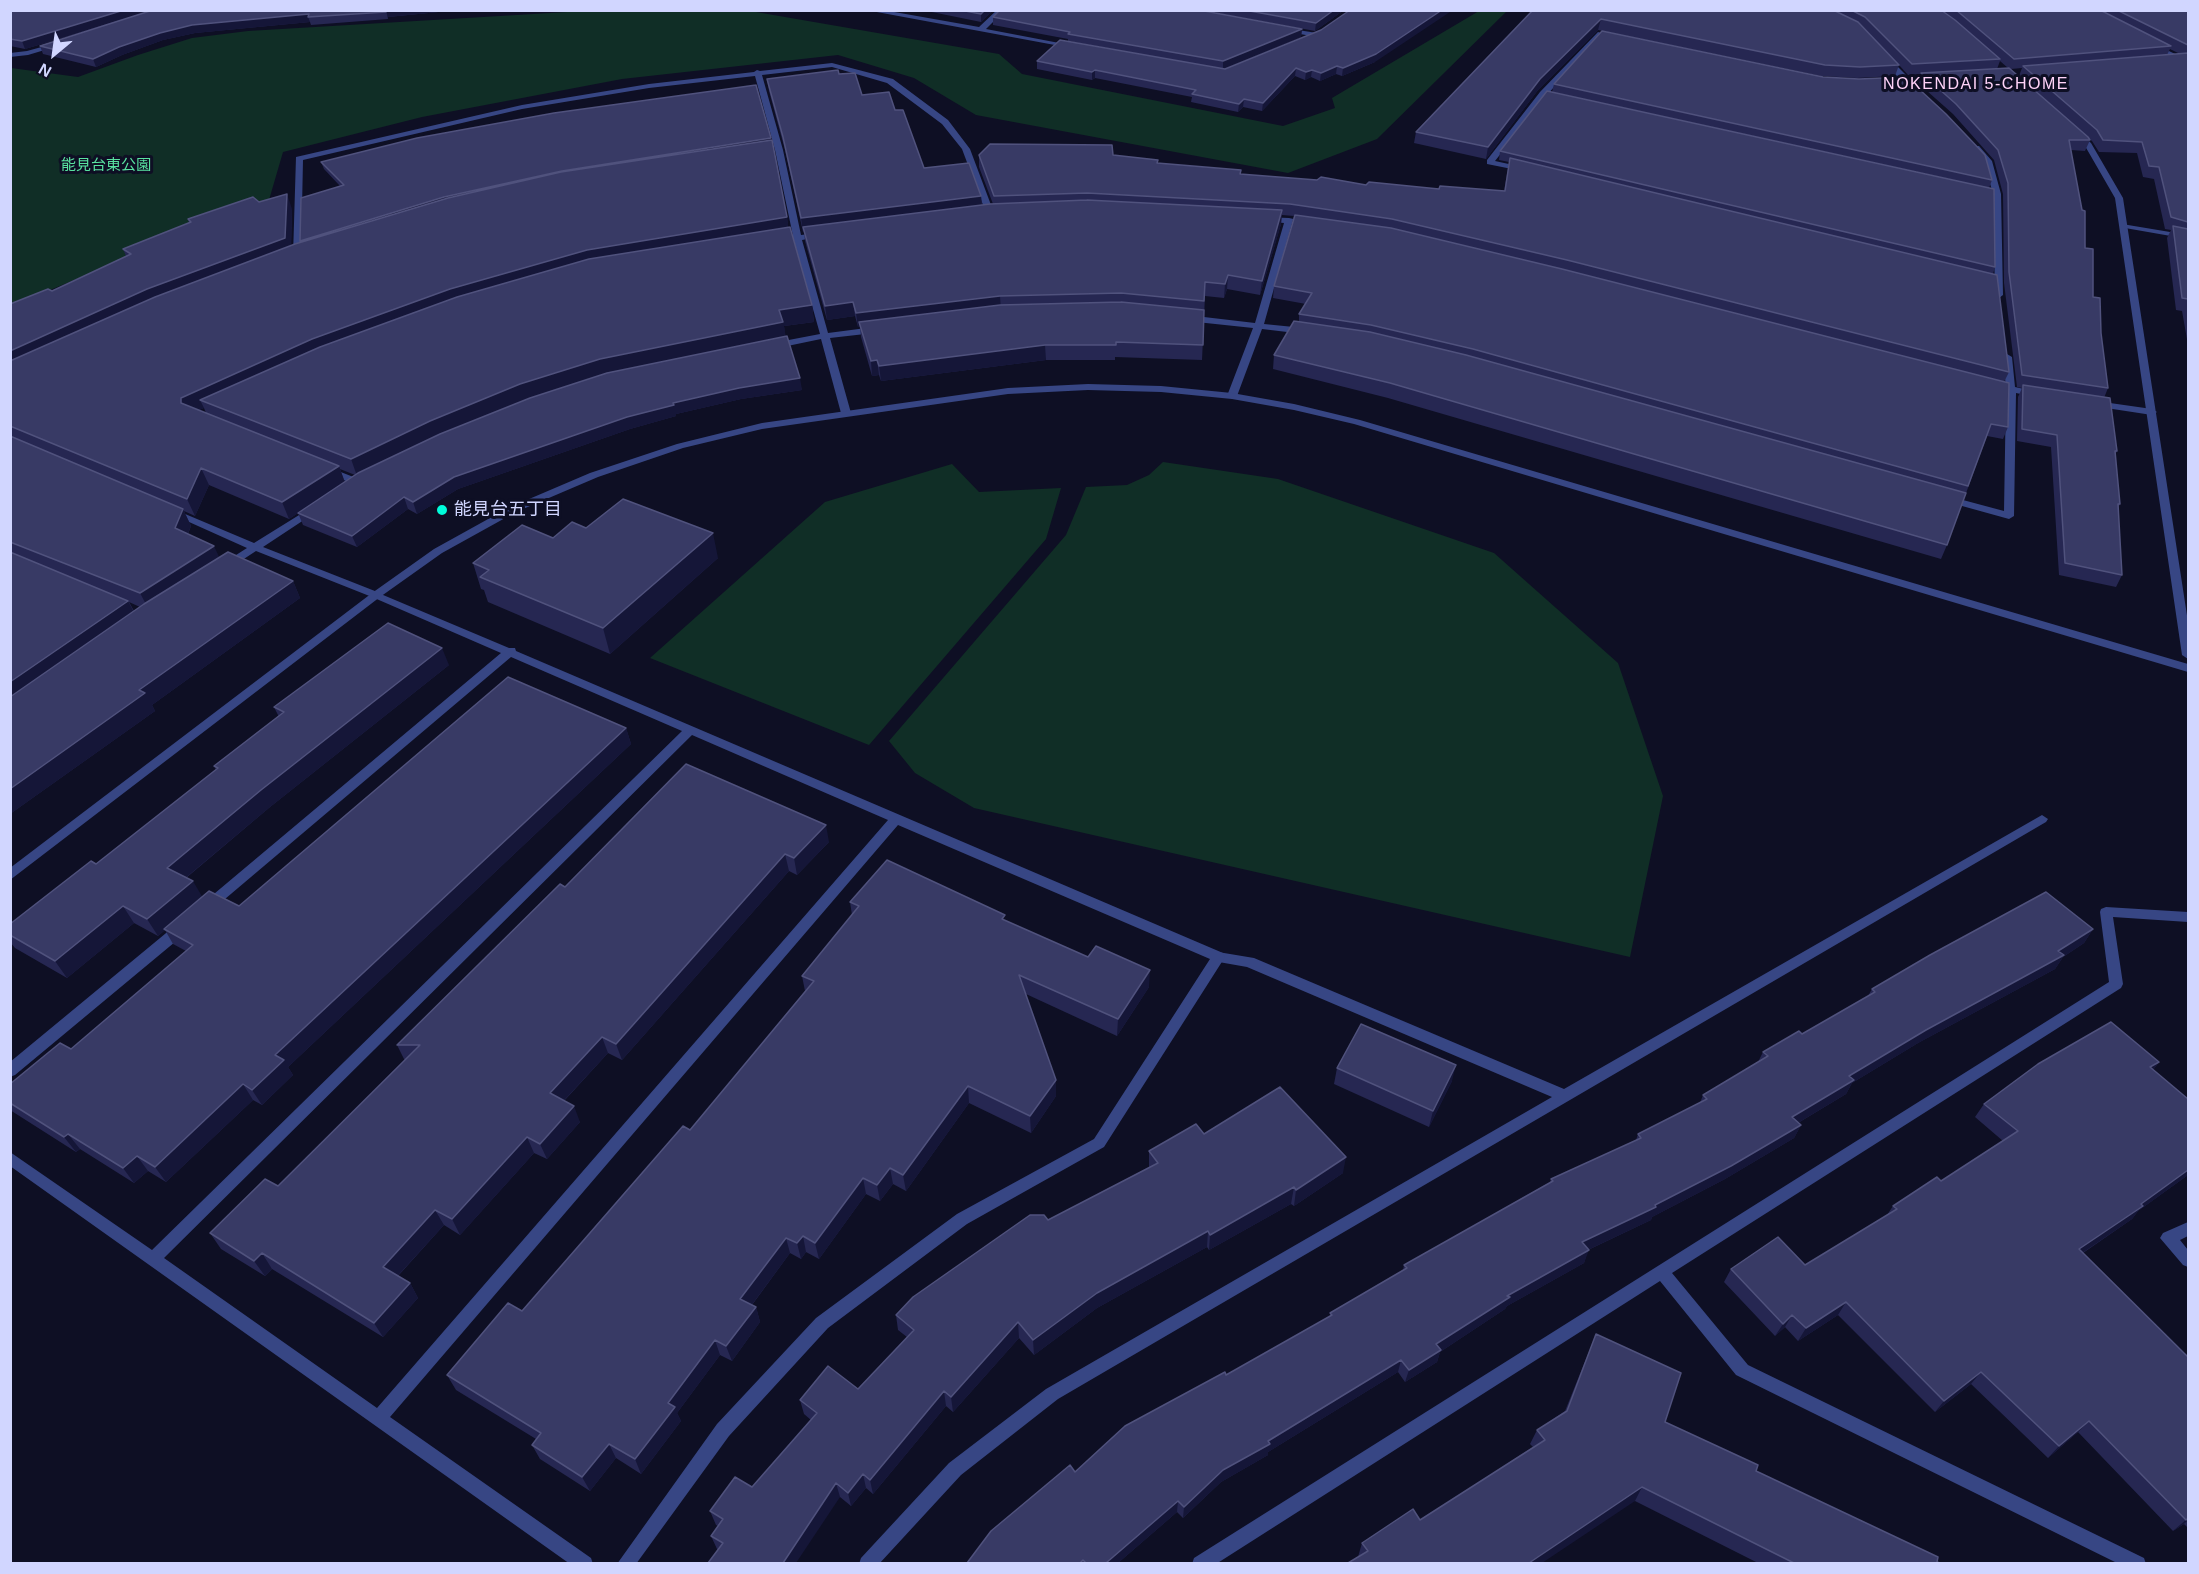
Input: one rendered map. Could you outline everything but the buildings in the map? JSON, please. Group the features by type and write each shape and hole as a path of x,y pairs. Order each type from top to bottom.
{"street":[{"path":"869,10 1084,48"},
{"path":"980,30 1002,10"},
{"path":"1272,28 1317,35"},
{"path":"1296,44 1326,29"},
{"path":"1536,173 1490,162 1543,94 1598,34 1620,39"},
{"path":"2142,40 2186,61"},
{"path":"10,55 28,53 60,44"},
{"path":"1881,55 1922,95"},
{"path":"2159,62 2186,61"},
{"path":"297,256 299,159 522,107 649,86 832,65 890,81 945,122 966,149 990,213"},
{"path":"757,72 779,150 797,237 846,413"},
{"path":"1893,80 1916,79"},
{"path":"1543,94 1554,96"},
{"path":"2070,129 2088,145 2119,198 2188,655"},
{"path":"1972,144 1988,161 1997,194 2000,304"},
{"path":"767,152 779,150"},
{"path":"1985,192 1997,194"},
{"path":"979,215 1001,213"},
{"path":"1255,218 1323,225"},
{"path":"1232,396 1259,325 1289,220"},
{"path":"2125,226 2188,237"},
{"path":"774,241 831,233"},
{"path":"286,260 308,253"},
{"path":"1986,280 1998,283"},
{"path":"1179,317 1314,333"},
{"path":"758,348 824,336 883,329"},
{"path":"1940,496 2009,516 2011,391 2005,348"},
{"path":"1988,385 2046,396"},
{"path":"10,875 376,595 438,552 503,515 594,475 680,446 762,426 1008,392 1088,387 1161,389 1232,396 1294,406 1357,422 2188,668"},
{"path":"2080,401 2152,412"},
{"path":"314,464 352,484 378,472"},
{"path":"159,506 254,548 511,651 1218,957 1248,962 1565,1096"},
{"path":"217,573 320,506"},
{"path":"10,1071 511,651"},
{"path":"153,1259 691,729"},
{"path":"379,1418 897,818"},
{"path":"867,1563 955,1468 1052,1395 2042,819"},
{"path":"1200,1563 2116,984 2106,912 2188,917"},
{"path":"625,1563 723,1430 822,1323 962,1220 1099,1143 1218,957"},
{"path":"10,1158 585,1563"},
{"path":"2188,1229 2168,1238 2188,1260"},
{"path":"1661,1271 1742,1370 2138,1563"}],"green space":[{"name":"能見台東公園","path":"584,11 756,12 999,54 1022,74 1283,126 1335,108 1332,98 1479,11 1507,11 1377,139 1288,173 976,115 914,78 838,55 622,79 422,117 283,152 269,200 11,306 11,68 78,77 192,38 248,31"},
{"path":"1163,462 1278,479 1494,553 1618,663 1663,796 1630,957 974,808 915,773 889,741 1066,535 1086,487 1127,485 1149,475"},
{"path":"952,464 979,492 1061,488 1046,539 869,745 650,658 825,502"}],"place":[{"name":"能見台五丁目","path":"442,510"}],"district":[{"name":"NOKENDAI 5-CHOME","path":"1976,85"}]}
